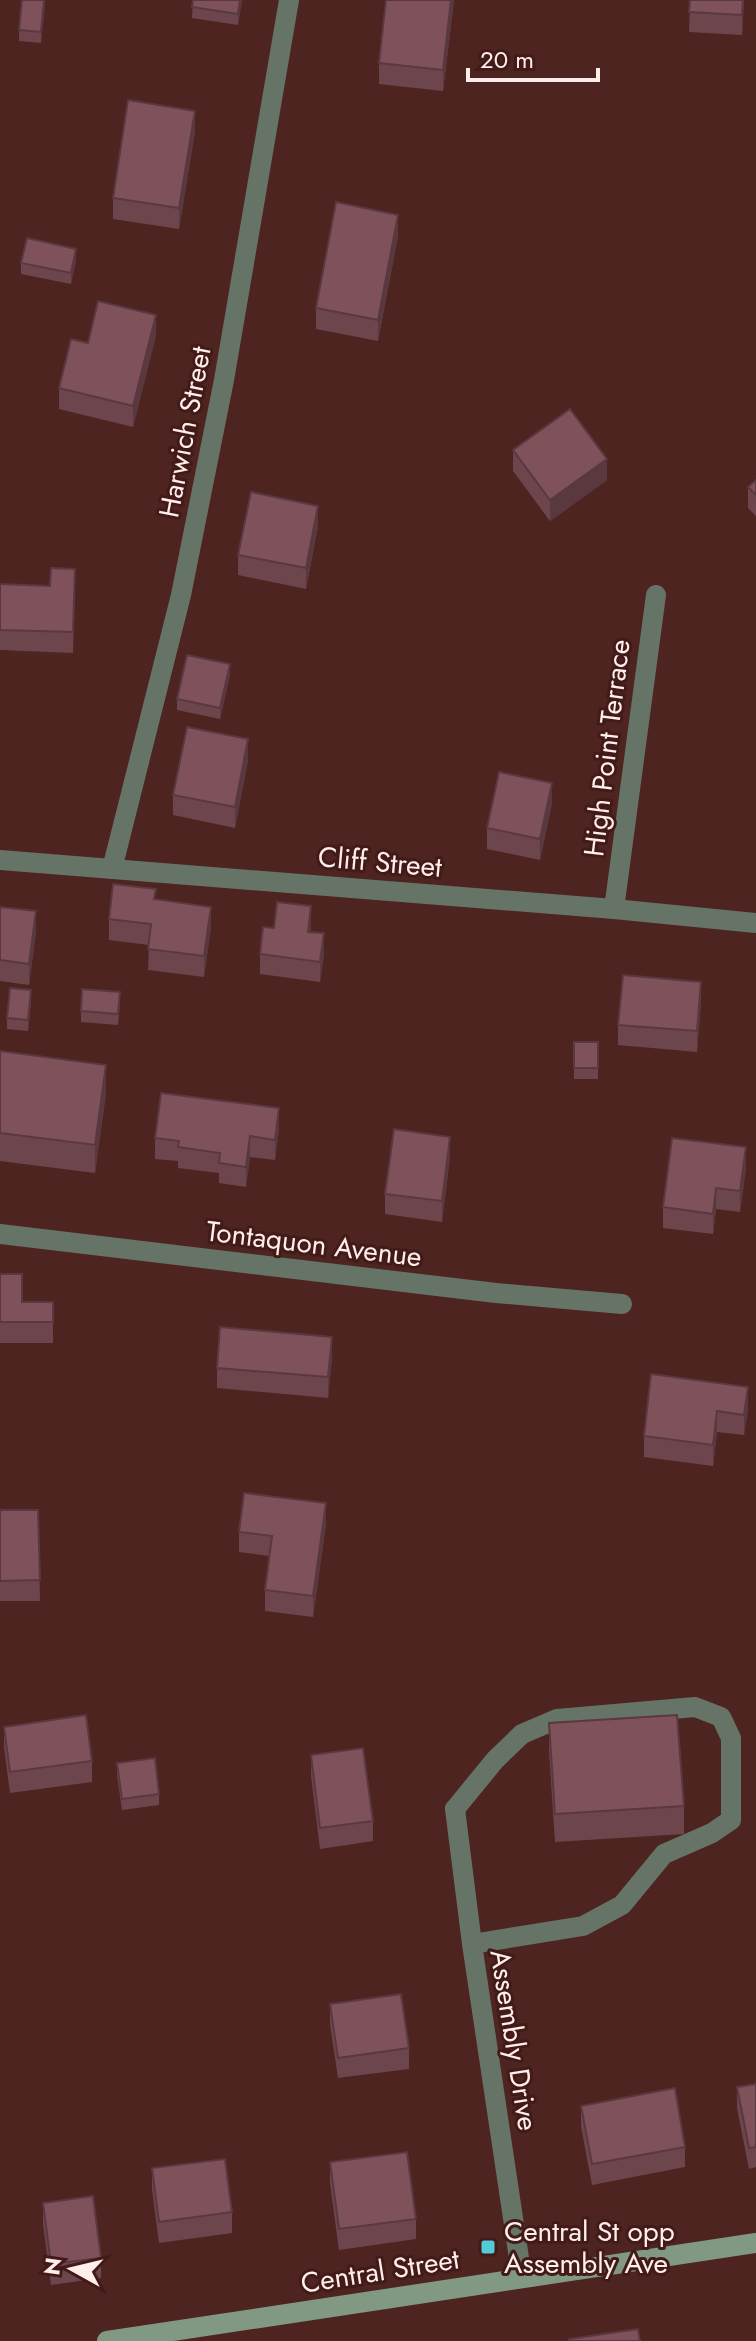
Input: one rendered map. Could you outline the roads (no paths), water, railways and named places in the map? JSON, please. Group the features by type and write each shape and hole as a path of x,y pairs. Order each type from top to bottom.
{"main road":[{"name":"Central Street","path":"107,2341 756,2243"}],"street":[{"name":"Harwich Street","path":"112,869 184,580 224,380 289,0"},
{"name":"High Point Terrace","path":"614,909 656,595"},
{"name":"Cliff Street","path":"0,860 756,923"},
{"name":"Tontaquon Avenue","path":"0,1234 496,1293 622,1304"},
{"name":"Assembly Drive","path":"472,1944 583,1926 622,1905 664,1854 712,1833 731,1820 731,1738 721,1717 695,1707 557,1719 522,1734 495,1760 455,1809 472,1944 522,2278"}],"place":[{"name":"Central St opp Assembly Ave","path":"488,2247"}]}
